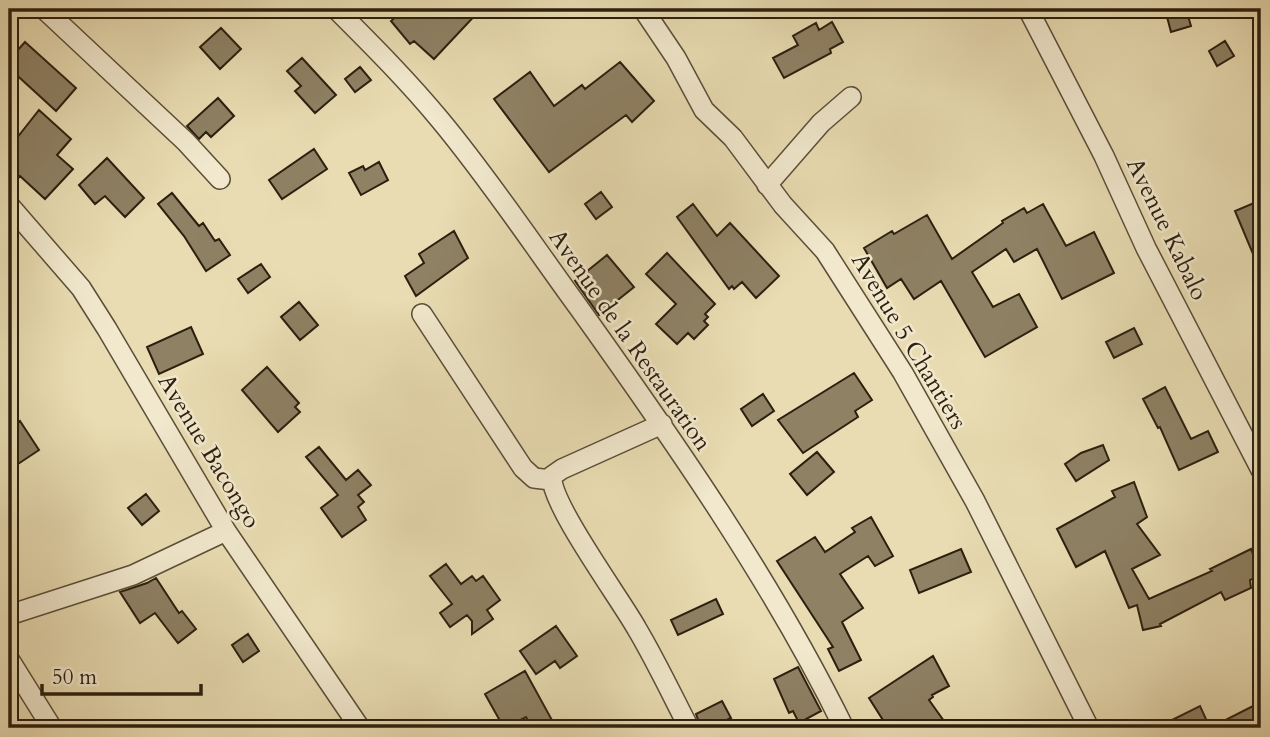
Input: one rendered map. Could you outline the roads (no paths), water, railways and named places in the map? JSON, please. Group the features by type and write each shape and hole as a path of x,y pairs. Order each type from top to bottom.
{"street":[{"path":"44,9 186,142 220,179"},
{"name":"Avenue de la Restauration","path":"336,9 386,59 442,122 662,424 802,649 844,728"},
{"name":"Avenue 5 Chantiers","path":"643,9 676,58 704,110 733,138 767,185 824,251 903,373 975,501 1089,728"},
{"name":"Avenue Kabalo","path":"1028,9 1104,156 1146,248 1261,470"},
{"path":"767,185 821,123 851,97"},
{"name":"Avenue Bacongo","path":"9,205 81,288 226,530 360,728"},
{"path":"422,314 523,468 534,478 551,480 580,540 636,627 689,728"},
{"name":"Avenue de la Restauration","path":"551,480 552,476 562,469 662,424"},
{"path":"9,615 133,575 226,530"},
{"path":"9,659 52,728"}]}
